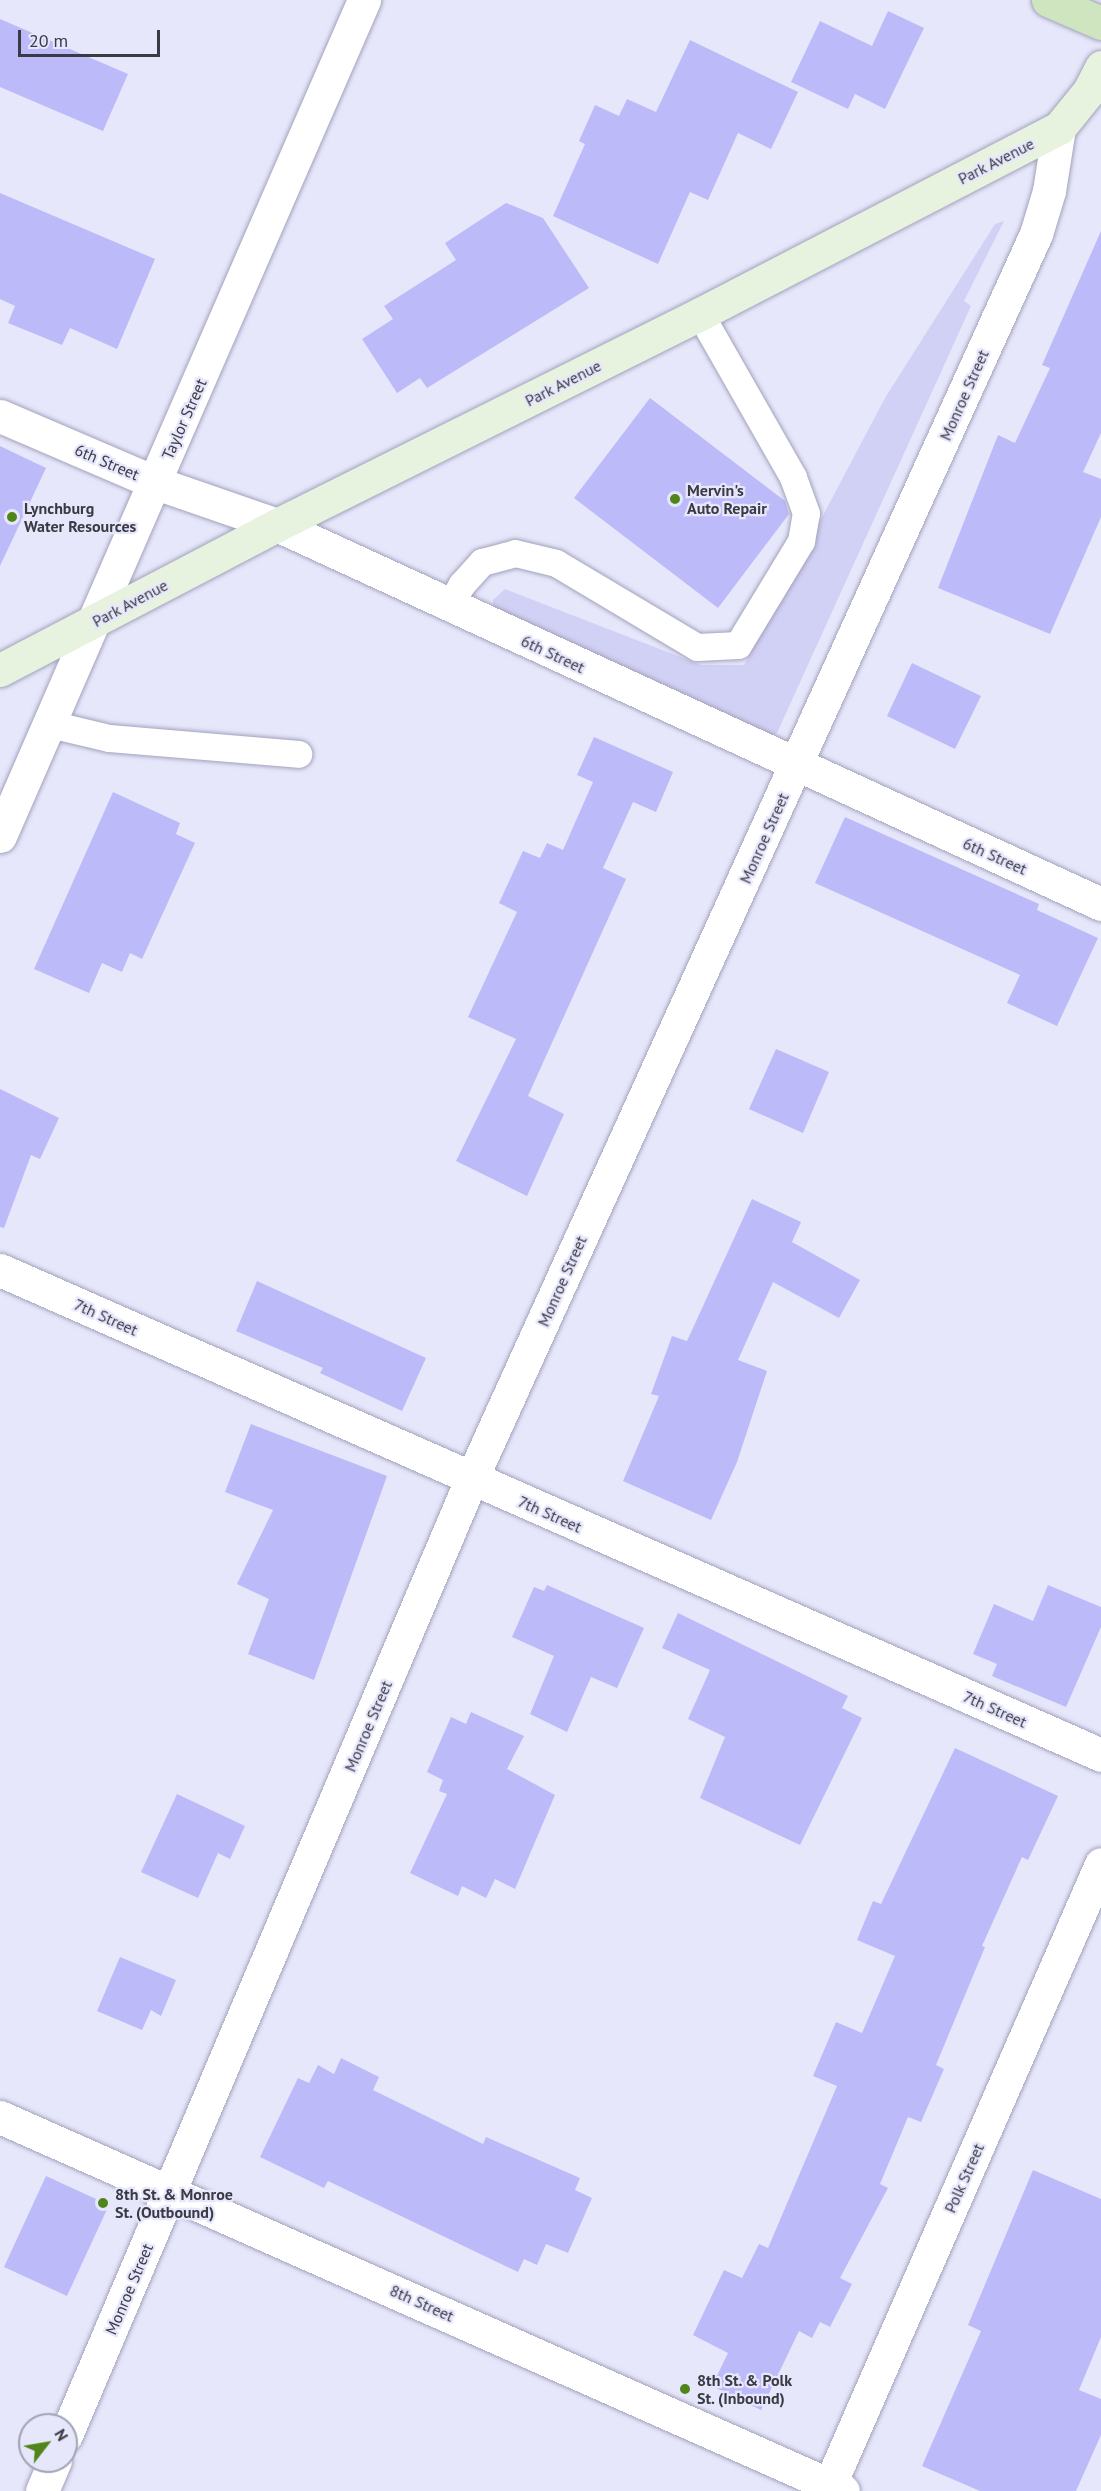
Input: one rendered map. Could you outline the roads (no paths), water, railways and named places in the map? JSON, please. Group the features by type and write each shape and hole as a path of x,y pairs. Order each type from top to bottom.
{"main road":[{"path":"1048,0 1101,23"},
{"name":"Park Avenue","path":"0,670 96,622 277,525 700,314 1059,129 1089,91 1101,67"}],"street":[{"name":"Taylor Street","path":"0,837 96,622 364,0"},
{"name":"Monroe Street","path":"76,2413 471,1480 797,766 1036,234 1059,129"},
{"name":"6th Street","path":"0,416 156,483 277,525 449,607 1101,904"},
{"name":"7th Street","path":"0,1270 471,1480 1101,1755"},
{"name":"Polk Street","path":"833,2489 1101,1864"},
{"name":"8th Street","path":"0,2117 833,2489"},
{"path":"42,2491 50,2473"}],"lane":[{"path":"449,607 462,584 482,562 516,553 555,563 697,647 738,645 801,541 807,513 793,477 700,314"},
{"path":"50,724 109,738 297,754"}],"place":[{"name":"Mervin's Auto Repair","path":"675,499"},
{"name":"Lynchburg Water Resources","path":"12,517"},
{"name":"8th St. & Monroe St. (Outbound)","path":"103,2203"},
{"name":"8th St. & Polk St. (Inbound)","path":"685,2389"}]}
